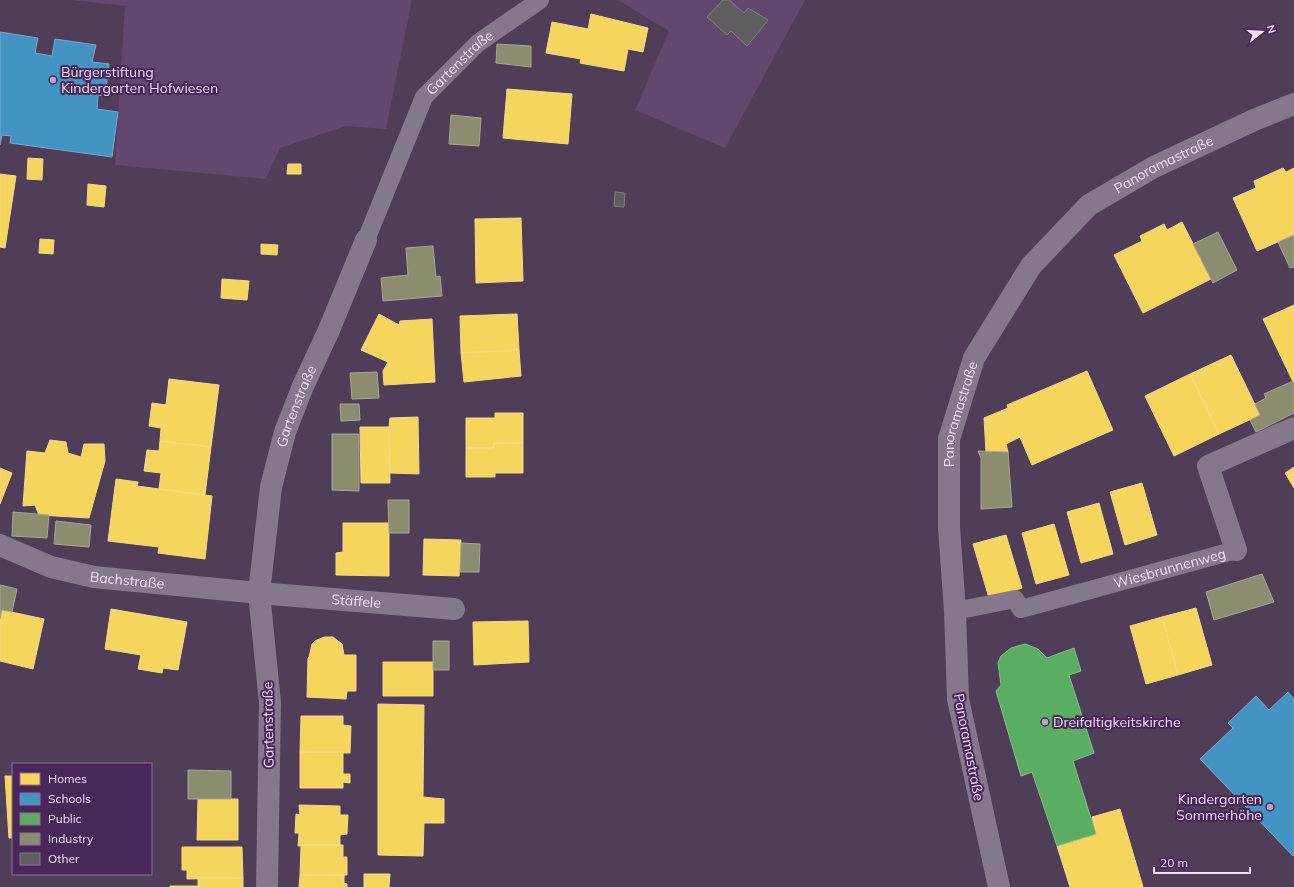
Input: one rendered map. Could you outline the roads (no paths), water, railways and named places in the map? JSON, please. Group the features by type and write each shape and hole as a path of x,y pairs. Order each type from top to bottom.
{"street":[{"name":"Panoramastraße","path":"999,887 958,699 955,611 949,527 949,439 974,358 1031,266 1089,205 1154,167 1254,120 1294,104"},
{"name":"Gartenstraße","path":"267,887 270,703 259,593 271,487 285,432 303,386 330,330 366,240"},
{"name":"Wiesbrunnenweg","path":"1236,550 1208,466 1294,428"},
{"name":"Bachstraße","path":"0,545 51,568 94,577 259,593"},
{"name":"Stäffele","path":"259,593 454,609"}],"lane":[{"name":"Gartenstraße","path":"366,240 424,97 478,43 540,0"},
{"name":"Wiesbrunnenweg","path":"955,611 1015,599 1020,609 1236,550"}],"place":[{"name":"Bürgerstiftung Kindergarten Hofwiesen","path":"53,80"},
{"name":"Dreifaltigkeitskirche","path":"1045,722"},
{"name":"Kindergarten Sommerhöhe","path":"1270,807"}]}
